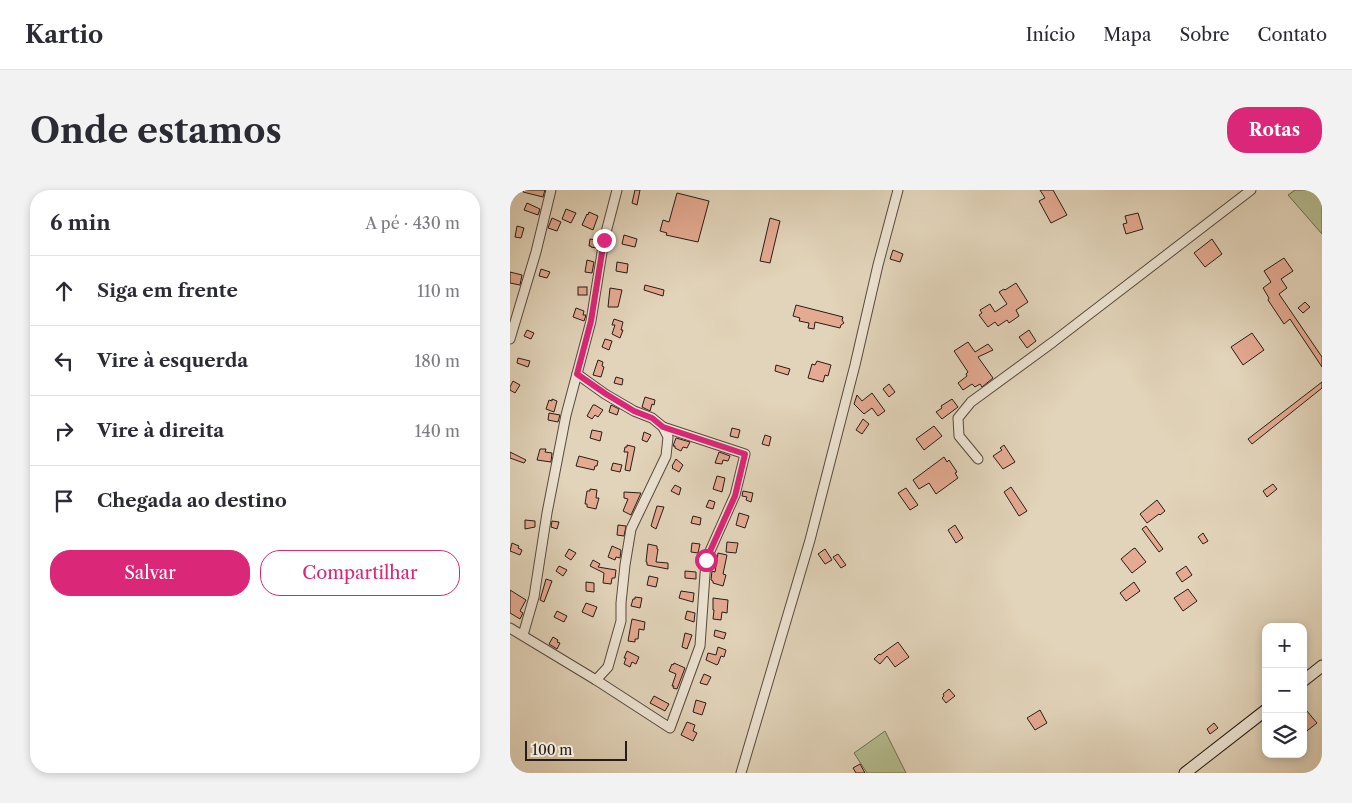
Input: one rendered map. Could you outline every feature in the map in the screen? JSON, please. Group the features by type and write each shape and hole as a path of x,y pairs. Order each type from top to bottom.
{"street":[{"path":"510,339 536,252 551,190"},
{"path":"523,635 534,597 547,513 566,415 591,321 604,240 617,190"},
{"path":"741,773 810,540 898,190"},
{"path":"978,459 959,436 958,418 971,402 1053,342 1251,190"},
{"path":"510,628 670,728 700,646 706,560 735,496 745,454 663,427 652,418 634,411 577,374"},
{"path":"596,680 608,667 622,621 621,603 631,529 666,456 668,437 663,427"},
{"path":"1307,678 1322,666"},
{"path":"1187,772 1262,713"}],"green space":[{"path":"1295,190 1322,190 1322,234 1288,195"},
{"path":"885,731 906,773 867,773 854,753"}],"building":[{"path":"524,190 545,190 543,197 523,192"},
{"path":"635,190 640,190 637,205 632,203"},
{"path":"1040,190 1053,190 1067,215 1051,223 1039,201 1045,198"},
{"path":"677,193 709,201 698,242 666,235 667,233 660,231 663,220 669,222"},
{"path":"527,203 540,209 538,215 524,210"},
{"path":"566,209 576,213 571,223 562,219"},
{"path":"589,212 598,216 593,230 582,225"},
{"path":"1138,213 1143,229 1126,234 1123,224 1127,223 1125,216"},
{"path":"552,218 561,222 557,231 548,228"},
{"path":"770,218 780,221 770,263 760,261"},
{"path":"517,226 524,228 521,238 515,237"},
{"path":"624,235 637,239 635,247 622,244"},
{"path":"590,239 596,240 596,248 589,246"},
{"path":"1212,239 1222,254 1205,267 1194,253"},
{"path":"893,250 903,254 900,262 890,259"},
{"path":"1284,258 1293,271 1281,279 1287,288 1279,294 1322,357 1322,367 1290,319 1284,324 1268,300 1269,298 1263,288 1271,282 1264,271"},
{"path":"587,260 594,262 592,273 585,272"},
{"path":"617,262 628,264 627,273 616,271"},
{"path":"541,269 550,272 547,278 539,276"},
{"path":"510,272 522,275 520,285 510,283"},
{"path":"1016,283 1028,302 1016,310 1019,316 1009,323 1007,320 998,326 995,322 988,327 979,315 982,313 980,310 990,304 995,312 1007,304 999,292"},
{"path":"645,285 664,290 663,296 644,290"},
{"path":"578,287 587,287 587,295 578,295"},
{"path":"610,288 622,290 618,307 608,307"},
{"path":"1305,302 1310,307 1303,313 1298,308"},
{"path":"796,305 843,317 844,323 840,328 815,322 814,329 808,328 809,323 799,321 800,318 793,316"},
{"path":"576,308 584,311 583,315 586,315 584,321 573,317"},
{"path":"614,319 623,322 620,338 612,334 615,325 612,325"},
{"path":"527,330 534,333 531,339 524,336"},
{"path":"1029,330 1036,341 1027,348 1019,337"},
{"path":"1252,333 1264,350 1243,365 1231,347"},
{"path":"605,339 612,341 609,350 602,347"},
{"path":"968,342 975,352 988,344 993,350 978,357 993,378 982,387 980,384 975,387 972,384 963,390 958,383 967,376 968,372 954,351"},
{"path":"518,358 530,361 528,367 517,363"},
{"path":"598,360 603,362 602,366 604,367 601,377 593,375"},
{"path":"817,361 831,365 828,376 825,375 823,382 808,378 812,364 815,365"},
{"path":"776,365 790,369 788,375 775,371"},
{"path":"616,377 623,379 622,385 614,383"},
{"path":"513,381 520,385 515,393 510,390"},
{"path":"1322,382 1322,388 1252,444 1248,439"},
{"path":"889,384 895,392 889,397 883,389"},
{"path":"872,393 885,411 878,416 872,408 864,414 854,404 857,395 862,401"},
{"path":"645,397 655,400 650,411 642,407"},
{"path":"552,399 557,401 554,412 546,409 549,400 552,401"},
{"path":"952,399 958,407 942,419 936,412 942,408 941,406"},
{"path":"593,405 603,410 598,417 595,415 592,419 587,416"},
{"path":"611,405 619,409 617,415 609,412"},
{"path":"549,413 560,415 558,422 548,420"},
{"path":"863,419 869,424 862,434 856,430"},
{"path":"934,426 942,436 924,450 916,439"},
{"path":"732,428 740,430 738,438 730,436"},
{"path":"592,430 602,432 600,441 590,438"},
{"path":"644,432 651,435 647,442 642,440"},
{"path":"765,435 771,437 769,446 762,444"},
{"path":"676,438 690,442 687,448 683,447 681,451 675,448 673,446"},
{"path":"627,445 635,447 630,471 625,470 628,452 624,452"},
{"path":"1004,445 1015,462 1003,469 993,456 1002,450 1000,448"},
{"path":"540,449 546,449 545,452 552,453 551,462 537,460"},
{"path":"510,452 526,460 524,463 510,458"},
{"path":"719,452 730,456 728,461 723,460 722,464 715,463"},
{"path":"579,456 598,461 597,466 595,466 594,470 576,466"},
{"path":"944,457 947,462 949,460 957,472 955,473 958,478 936,494 929,483 919,489 913,480"},
{"path":"676,459 683,465 679,472 672,468"},
{"path":"613,463 622,465 620,472 611,470"},
{"path":"717,476 725,478 722,492 713,489"},
{"path":"1273,484 1277,489 1267,497 1263,491"},
{"path":"675,485 681,488 679,495 671,491"},
{"path":"1011,487 1027,511 1019,516 1004,492"},
{"path":"906,488 918,505 910,510 898,493"},
{"path":"590,489 597,490 596,498 599,498 596,509 587,507 587,504 585,504 587,491 590,491"},
{"path":"743,491 753,493 751,502 746,500 747,497 742,496"},
{"path":"624,492 641,493 631,515 623,511 628,499 624,498"},
{"path":"709,500 715,502 713,509 706,507"},
{"path":"1157,500 1165,511 1147,523 1140,514"},
{"path":"657,506 664,507 656,529 651,526"},
{"path":"739,513 749,516 745,528 736,525"},
{"path":"693,516 701,518 700,525 691,523"},
{"path":"525,520 535,521 535,527 525,529"},
{"path":"552,521 559,522 557,529 551,527"},
{"path":"618,525 626,526 624,536 617,535"},
{"path":"955,525 963,538 956,543 948,530"},
{"path":"1146,526 1163,549 1159,552 1142,529"},
{"path":"1203,533 1208,541 1203,544 1198,537"},
{"path":"727,542 738,543 736,553 726,552"},
{"path":"512,543 519,546 518,548 522,550 520,555 510,551"},
{"path":"692,543 700,544 698,553 691,552"},
{"path":"648,544 657,546 656,562 668,563 668,569 647,565"},
{"path":"612,546 621,550 620,558 616,557 615,560 608,557"},
{"path":"1135,548 1146,562 1132,573 1121,559"},
{"path":"569,549 576,553 571,560 565,556"},
{"path":"825,549 832,560 825,564 818,554"},
{"path":"718,553 727,555 723,574 726,575 723,586 713,583 711,580 712,571 715,572"},
{"path":"838,554 846,565 841,568 833,557"},
{"path":"593,560 600,564 598,567 616,570 615,578 612,578 611,584 603,583 604,573 590,566"},
{"path":"559,566 567,570 563,576 556,571"},
{"path":"1186,566 1192,575 1182,582 1176,573"},
{"path":"685,571 696,572 696,579 685,578"},
{"path":"649,576 658,578 656,587 647,585"},
{"path":"546,579 552,581 544,602 540,600"},
{"path":"586,582 594,583 594,592 586,591"},
{"path":"1134,582 1140,591 1126,601 1120,593"},
{"path":"1188,589 1197,601 1183,611 1174,598"},
{"path":"510,590 526,600 520,611 523,613 520,619 510,613"},
{"path":"681,591 694,593 693,602 679,598"},
{"path":"635,597 642,598 640,608 631,606"},
{"path":"713,598 728,600 727,613 722,612 721,620 713,619"},
{"path":"586,603 597,607 593,617 582,612"},
{"path":"557,611 567,616 564,622 554,617"},
{"path":"687,611 695,613 694,622 685,619"},
{"path":"632,619 645,622 644,630 639,629 638,639 635,639 635,642 628,641"},
{"path":"715,630 726,633 724,639 714,636"},
{"path":"685,633 692,635 687,649 682,647"},
{"path":"553,637 560,643 557,649 549,644"},
{"path":"898,642 909,657 895,667 887,656 880,664 874,659 879,654"},
{"path":"718,647 726,650 724,657 721,656 717,665 706,660 708,653 716,655"},
{"path":"627,651 639,657 636,664 632,662 630,667 624,664"},
{"path":"674,663 685,668 677,689 672,686 676,674 669,671"},
{"path":"704,674 711,677 707,685 700,683"},
{"path":"949,689 955,696 946,703 942,698 943,694"},
{"path":"654,696 669,704 665,711 650,703"},
{"path":"696,700 706,703 702,715 693,712"},
{"path":"1040,710 1047,723 1035,730 1027,718"},
{"path":"1307,711 1317,723 1307,731"},
{"path":"687,722 695,725 693,731 697,733 693,741 681,735"},
{"path":"1214,723 1218,728 1210,734 1207,729"},
{"path":"860,764 865,773 856,773 853,768"}],"route":[{"path":"604,240 591,321 577,374 634,411 652,418 663,427 745,454 735,496 706,560"}]}
